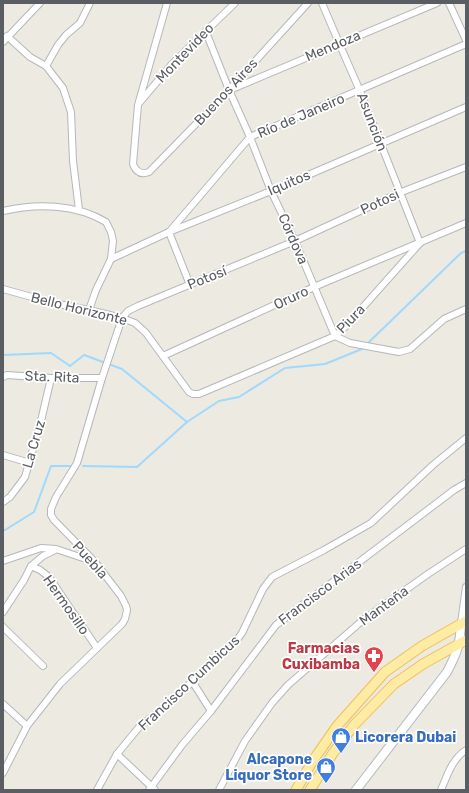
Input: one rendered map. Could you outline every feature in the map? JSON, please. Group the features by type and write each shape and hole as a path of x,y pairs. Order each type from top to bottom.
{"main road":[{"path":"296,790 337,726 385,672 422,646 464,622"},
{"path":"302,779 312,787 333,753 354,725 394,684 423,664 463,642"}],"street":[{"path":"3,42 7,36 40,3"},
{"path":"46,66 66,34 80,23 90,3"},
{"path":"138,105 167,3"},
{"name":"Montevideo","path":"138,105 172,64 235,3"},
{"name":"Buenos Aires","path":"138,105 133,164 134,168 139,173 144,174 149,172 229,90 308,3"},
{"name":"Asunción","path":"322,3 360,91 420,243"},
{"name":"Mendoza","path":"229,90 437,3"},
{"path":"449,3 466,40"},
{"name":"Córdova","path":"206,32 271,191 295,241 335,336"},
{"path":"7,36 30,57 46,66 63,88 70,112 73,161 79,210"},
{"name":"Río de Janeiro","path":"169,232 250,137 360,91 466,44"},
{"name":"Iquitos","path":"111,259 169,232 271,191 466,107"},
{"name":"Potosi","path":"295,241 399,193 466,167"},
{"path":"3,211 54,206 79,210 106,222 109,226 113,241 111,259 96,290 89,310"},
{"name":"Piura","path":"193,394 206,392 335,336 347,325 420,243 466,223"},
{"path":"169,232 190,285"},
{"name":"Potosí","path":"122,318 128,311 138,306 295,241"},
{"name":"Oruro","path":"163,356 314,287 420,243"},
{"name":"Bello Horizonte","path":"3,289 52,303 122,318 135,323 146,333 193,394"},
{"path":"335,336 350,343 399,352 410,349 444,319 466,309"},
{"name":"Puebla","path":"3,773 27,726 60,684 122,624 125,619 127,610 121,596 95,562 57,524 52,515 51,509 56,497 77,463 102,378 122,318"},
{"name":"Sta. Rita","path":"3,377 7,375 51,378 102,378"},
{"name":"La Cruz","path":"3,502 19,487 25,477 41,421 51,378"},
{"name":"Francisco Cumbicus","path":"97,790 117,754 140,726 164,708 242,634 263,589 272,577 371,523 433,465 466,438"},
{"path":"3,455 30,462"},
{"name":"Francisco Arias","path":"152,789 182,745 276,625 454,490 466,483"},
{"path":"3,561 36,549 56,549 95,562"},
{"path":"3,612 32,566 43,556 56,549"},
{"name":"Manteña","path":"219,790 245,741 272,703 288,685 363,620 466,549"},
{"name":"Hermosillo","path":"32,566 49,577 96,648"},
{"path":"356,790 447,672 457,654 463,642 466,587"},
{"path":"3,628 43,666"},
{"path":"192,681 210,711"},
{"path":"3,704 27,726"},
{"path":"441,790 456,759 466,750"},
{"path":"117,754 152,789"}],"waterway":[{"path":"367,344 461,253 466,251"},
{"path":"83,466 137,467 187,422 219,401 239,397 285,368 325,364 362,349"},
{"path":"3,355 51,353 70,366 84,355 122,369 187,422"},
{"path":"3,530 34,512 51,466 70,466"}],"place":[{"name":"Farmacias Cuxibamba","path":"374,673"},
{"name":"Licorera Dubai","path":"341,754"},
{"name":"Alcapone Liquor Store","path":"326,784"}]}
